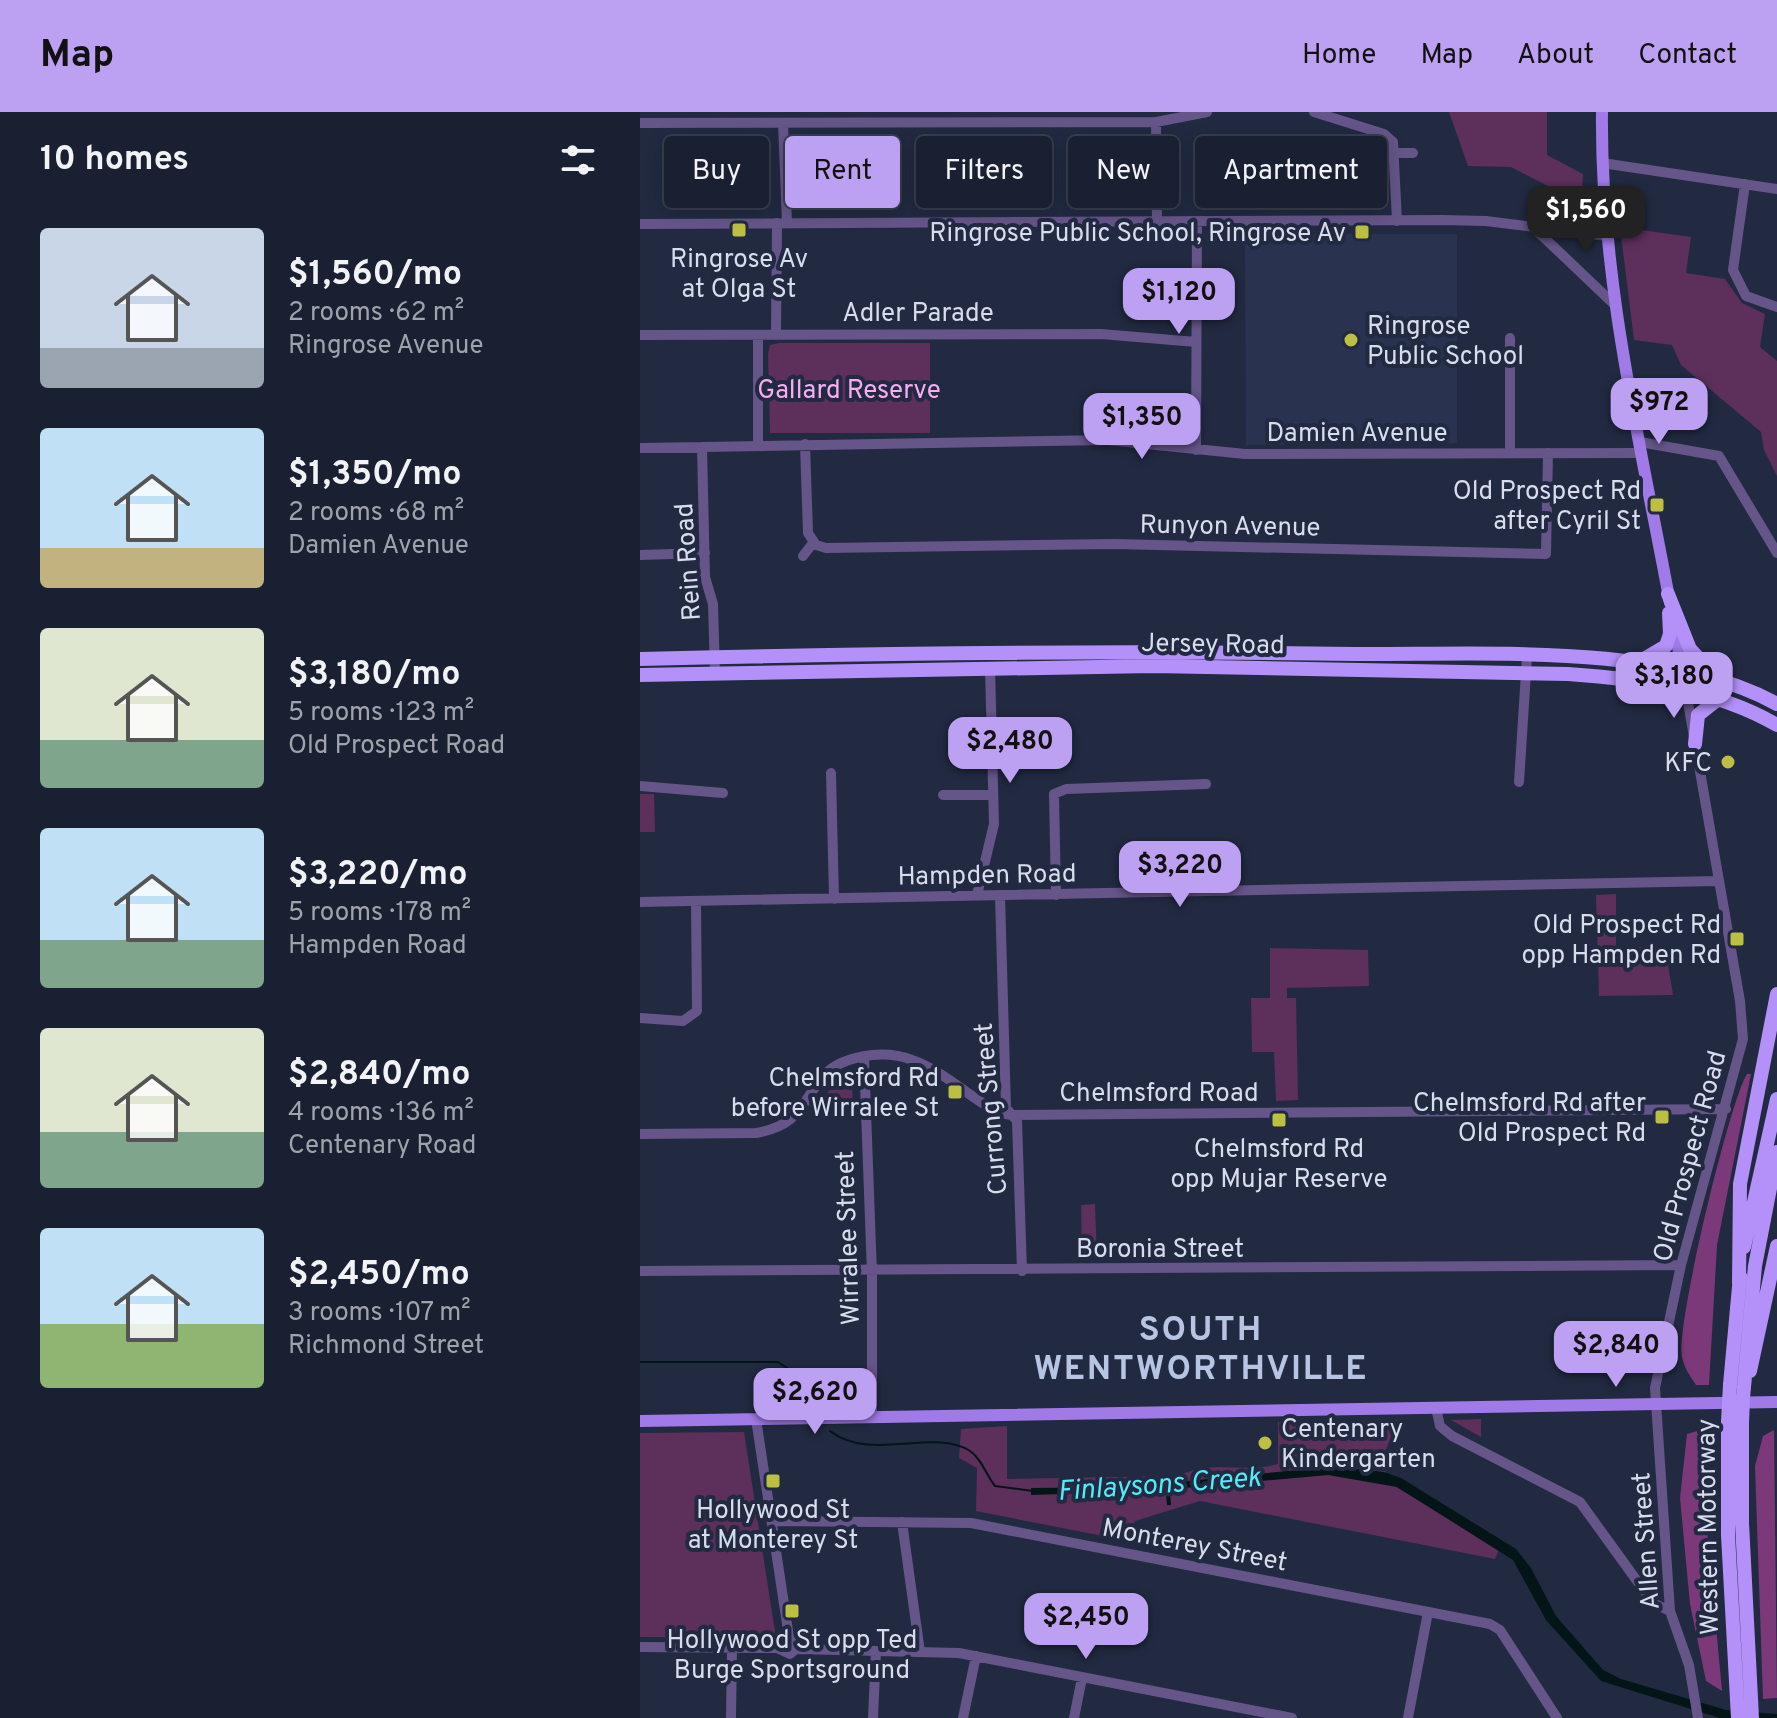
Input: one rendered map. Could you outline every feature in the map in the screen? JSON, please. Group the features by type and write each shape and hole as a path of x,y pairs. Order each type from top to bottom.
{"highway":[{"path":"1637,663 1666,646 1670,634 1668,594"},
{"path":"1668,594 1690,649 1720,682"},
{"name":"Jersey Road","path":"640,659 1112,649 1527,657 1637,663 1720,682 1773,700"},
{"name":"Jersey Road","path":"640,675 1153,666 1526,673 1614,678 1686,691 1717,700 1777,725"},
{"path":"1695,744 1698,715 1717,700"},
{"path":"1739,1283 1737,1205 1777,994"},
{"name":"Western Motorway","path":"1741,1388 1739,1283 1777,1099"},
{"name":"Western Motorway","path":"1738,1718 1744,1700 1742,1523 1735,1423 1755,1266 1777,1152"},
{"path":"1741,1388 1777,1246"},
{"name":"Western Motorway","path":"1744,1700 1752,1718"}],"main road":[{"name":"Old Prospect Road","path":"1602,112 1602,163 1615,305 1686,691"},
{"path":"640,1421 1777,1402"}],"street":[{"path":"640,123 1156,122 1207,112"},
{"path":"1314,112 1384,134 1393,142 1396,153 1397,221"},
{"path":"1156,122 1157,222"},
{"path":"776,335 783,123"},
{"path":"1396,153 1413,153"},
{"path":"1602,163 1777,189"},
{"path":"1745,184 1733,270 1746,296 1777,307"},
{"path":"640,224 1486,221 1607,236"},
{"path":"1196,450 1197,222"},
{"path":"1534,229 1615,305"},
{"name":"Adler Parade","path":"640,335 1101,334 1196,342"},
{"path":"758,335 758,445"},
{"path":"1509,338 1510,453"},
{"name":"Damien Avenue","path":"640,448 1107,440 1245,454 1548,453 1641,447 1719,456 1777,553"},
{"path":"803,556 813,543 807,529 805,444"},
{"name":"Rein Road","path":"702,447 706,583 713,604 715,673"},
{"name":"Runyon Avenue","path":"813,543 826,548 1115,544 1546,554 1548,453"},
{"path":"640,555 705,553"},
{"path":"1519,782 1527,657"},
{"path":"977,895 991,844 990,667"},
{"name":"Old Prospect Road","path":"1658,1406 1655,1388 1659,1361 1681,1265 1742,1050 1742,1021 1686,691"},
{"path":"831,773 834,899"},
{"path":"1056,895 1054,794 1066,789 1206,784"},
{"path":"640,786 723,793"},
{"path":"943,795 993,795"},
{"name":"Hampden Road","path":"640,902 1719,881"},
{"name":"Currong Street","path":"1000,895 1006,1108 1017,1121 1022,1271"},
{"path":"640,1018 683,1021 697,1011 696,901"},
{"name":"Chelmsford Road","path":"640,1134 756,1133 774,1128 800,1113 831,1068 849,1059 864,1057 911,1059 997,1112 1011,1115 1726,1109"},
{"name":"Wirralee Street","path":"864,1057 872,1417"},
{"name":"Boronia Street","path":"640,1271 1681,1265"},
{"name":"Allen Street","path":"1658,1406 1670,1611 1689,1665 1698,1717"},
{"path":"1436,1408 1440,1426 1452,1436 1580,1502 1653,1603 1670,1611"},
{"path":"756,1419 790,1646"},
{"name":"Monterey Street","path":"773,1521 978,1524 1498,1628 1557,1718"},
{"path":"902,1522 920,1652"},
{"path":"1408,1718 1428,1612"},
{"path":"640,1647 732,1649 790,1646 976,1656 1292,1718"},
{"path":"731,1718 732,1649"},
{"path":"873,1718 876,1651"},
{"path":"963,1718 976,1656"},
{"path":"1074,1718 1082,1678"}],"shaded area":[{"name":"Ringrose Public School","path":"1245,234 1457,234 1457,443 1246,445"},
{"path":"1747,1074 1751,1074 1717,1245 1709,1385 1696,1385 1682,1357 1687,1304 1717,1167"},
{"path":"1708,1428 1705,1507 1722,1691 1706,1681 1690,1604 1680,1498 1687,1434"},
{"path":"1774,1430 1777,1698 1763,1699 1755,1466 1763,1436"},
{"path":"1335,1466 1384,1472 1401,1478 1516,1549 1531,1568 1556,1616 1603,1670 1621,1679 1726,1710 1777,1714 1777,1718 1720,1718 1601,1681 1546,1620 1513,1560 1397,1487 1328,1475 1174,1489 1170,1493 1171,1505 1167,1505 1166,1494 1161,1491 1031,1495 1031,1488 1129,1487"}],"green space":[{"path":"1449,112 1547,112 1547,155 1583,174 1581,203 1511,167 1468,166"},
{"path":"1620,227 1691,237 1686,273 1725,279 1742,303 1765,314 1760,347 1777,361 1777,476 1764,450 1761,432 1681,365 1672,345 1634,340"},
{"name":"Gallard Reserve","path":"930,343 930,433 770,433 768,354 770,345"},
{"path":"640,794 654,794 655,832 640,832"},
{"path":"1616,894 1616,948 1665,946 1673,995 1599,996 1596,895"},
{"path":"1270,948 1368,950 1369,986 1287,988 1287,998 1296,998 1298,1100 1276,1101 1274,1052 1252,1052 1251,998 1270,998"},
{"path":"851,1071 853,1104 824,1098 835,1081"},
{"path":"1095,1204 1097,1258 1082,1258 1081,1205"},
{"path":"1481,1419 1481,1437 1451,1420"},
{"path":"1398,1420 1381,1462 1391,1484 1499,1549 1495,1559 1200,1501 1135,1521 1128,1541 976,1511 977,1468 959,1458 961,1429 1007,1426 1007,1479 1178,1476 1203,1468 1252,1468 1278,1464 1278,1422"},
{"path":"744,1432 776,1638 640,1637 640,1433"}],"waterway":[{"name":"Finlaysons Creek","path":"640,1362 778,1362 793,1372 814,1404"},
{"name":"Finlaysons Creek","path":"830,1431 846,1440 864,1444 939,1442 956,1445 974,1454 995,1486 1033,1491"}],"place":[{"name":"Ringrose Av at Olga St","path":"739,230"},
{"name":"Ringrose Public School, Ringrose Av","path":"1362,232"},
{"name":"Ringrose Public School","path":"1351,340"},
{"name":"Old Prospect Rd after Cyril St","path":"1657,505"},
{"name":"KFC","path":"1728,762"},
{"name":"Old Prospect Rd opp Hampden Rd","path":"1737,939"},
{"name":"Chelmsford Rd before Wirralee St","path":"955,1092"},
{"name":"Chelmsford Rd after Old Prospect Rd","path":"1662,1117"},
{"name":"Chelmsford Rd opp Mujar Reserve","path":"1279,1120"},
{"name":"Centenary Kindergarten","path":"1265,1443"},
{"name":"Hollywood St at Monterey St","path":"773,1481"},
{"name":"Hollywood St opp Ted Burge Sportsground","path":"792,1611"}],"district":[{"name":"SOUTH WENTWORTHVILLE","path":"1201,1348"}]}
